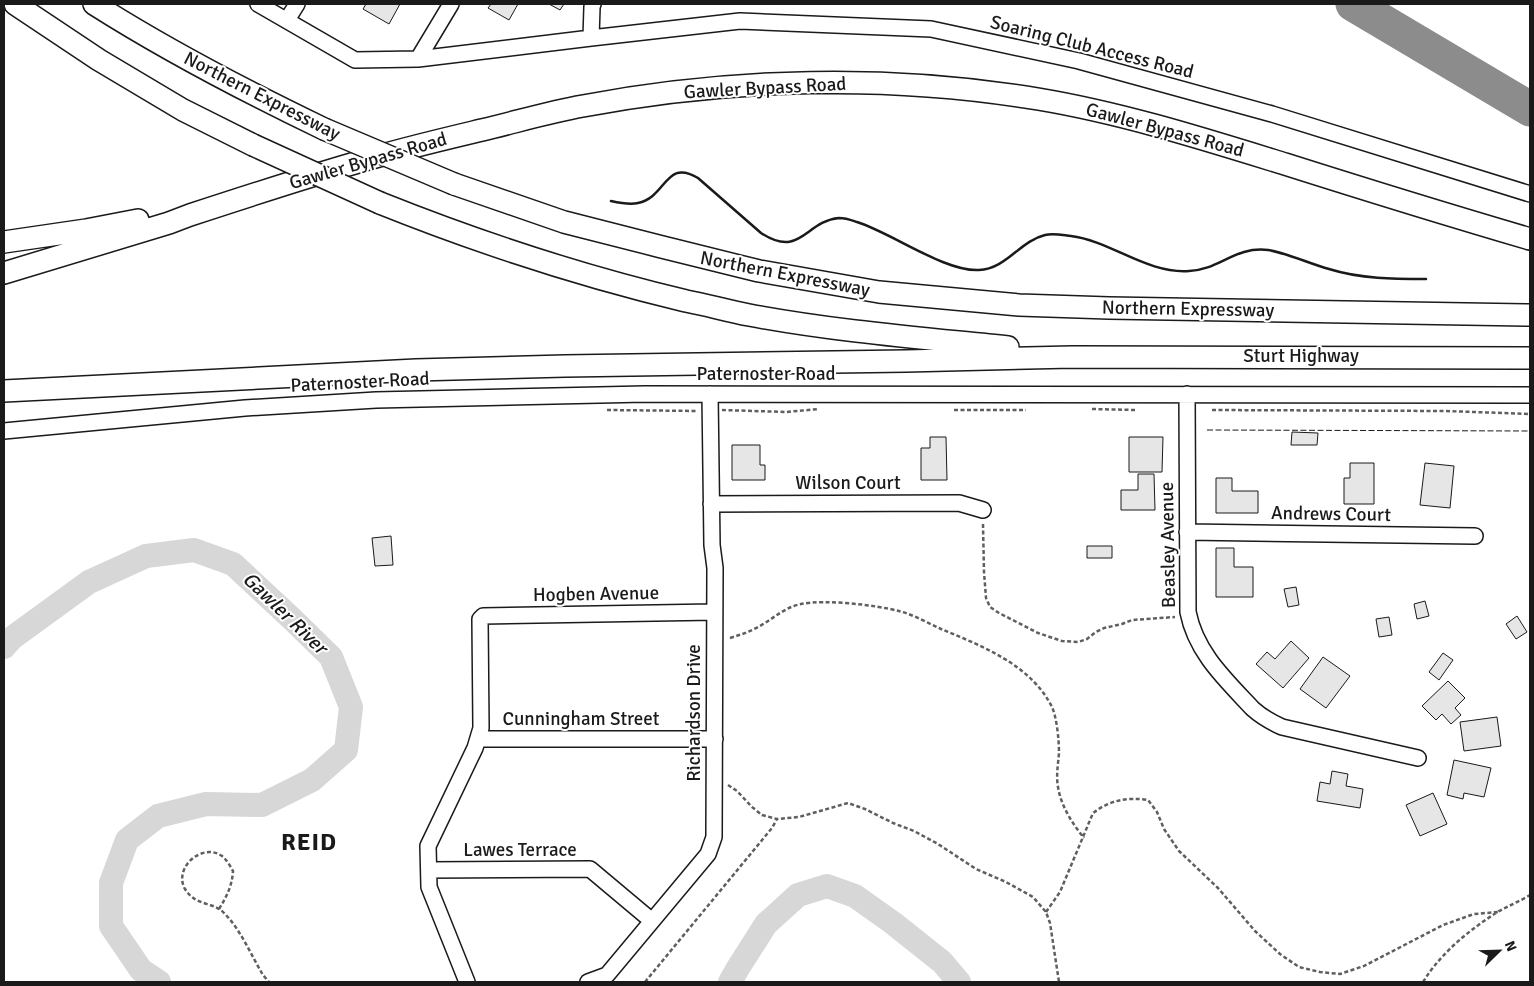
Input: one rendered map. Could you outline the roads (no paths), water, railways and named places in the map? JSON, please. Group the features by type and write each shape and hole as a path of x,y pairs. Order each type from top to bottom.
{"highway":[{"path":"15,4 108,65 183,110 253,145 380,203 442,228 519,255 627,287 747,315 844,331 1022,349 1072,357"},
{"name":"Northern Expressway","path":"94,4 134,30 201,68 273,105 324,129 454,184 564,222 759,271 879,292 1019,305 1530,315"},
{"name":"Gawler Bypass Road","path":"4,274 389,153 527,118 583,106 703,88 783,83 897,84 972,90 1090,109 1206,140 1530,239"},
{"path":"4,242 134,221 160,213 190,215"},
{"name":"Sturt Highway","path":"1072,357 1373,356 1530,358"},
{"path":"4,391 426,370 1072,357"}],"street":[{"name":"Soaring Club Access Road","path":"258,4 355,60 418,59 740,22 931,30 1097,66 1272,114 1530,194"},
{"path":"287,20 297,4"},
{"path":"418,59 451,4"},
{"path":"591,38 593,4"},
{"name":"Paternoster Road","path":"4,432 245,408 376,400 710,394 1187,402 1530,395"},
{"name":"Richardson Drive","path":"588,982 607,975 708,854 714,837 715,568 712,544 710,394"},
{"name":"Beasley Avenue","path":"1187,402 1188,612 1190,624 1206,657 1253,709 1266,720 1282,727 1418,758"},
{"name":"Wilson Court","path":"711,504 959,504 983,510"},
{"name":"Andrews Court","path":"1187,532 1475,536"},
{"name":"Hogben Avenue","path":"478,739 481,728 480,619 483,616 714,612"},
{"name":"Cunningham Street","path":"478,739 715,738"},
{"path":"467,982 429,887 428,846 478,739"},
{"name":"Lawes Terrace","path":"429,870 590,869 652,921"}],"waterway":[{"name":"Gawler River","path":"4,647 12,638 89,582 146,556 194,550 233,564 331,657 351,707 346,750 312,780 262,805 206,804 158,816 127,840 111,883 111,926 141,970 159,982"},
{"name":"Gawler River","path":"730,982 766,924 798,895 827,886 855,896 893,923 942,962 959,982"}],"district":[{"name":"REID","path":"309,842"}]}
